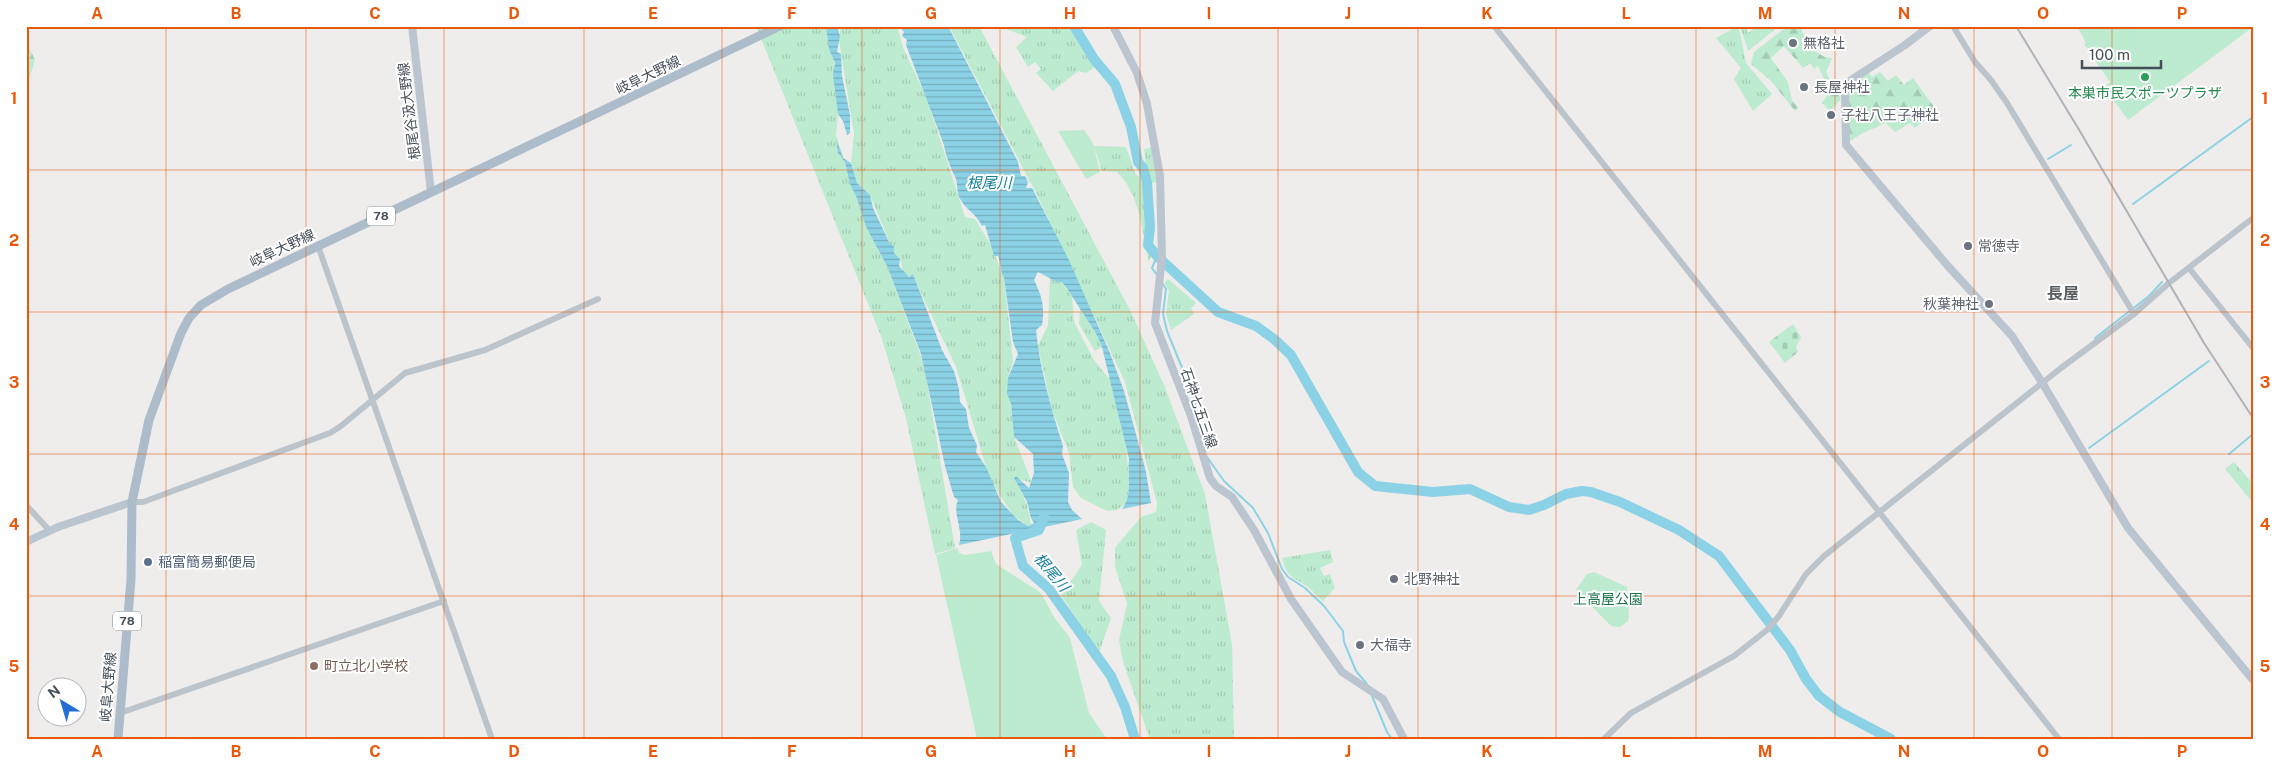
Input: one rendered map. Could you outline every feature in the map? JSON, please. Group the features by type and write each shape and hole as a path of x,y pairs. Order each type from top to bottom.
{"main road":[{"name":"根尾谷汲大野線","path":"412,26 431,192"},
{"name":"岐阜大野線","path":"118,739 131,580 132,502 149,420 181,333 189,318 201,305 213,297 318,246 780,26"},
{"name":"石神七五三線","path":"1113,26 1137,73 1147,104 1160,176 1162,257 1155,323 1191,416 1210,478 1216,486 1232,496 1254,530 1291,599 1342,672 1383,699 1404,739"},
{"path":"1930,26 1905,45 1848,82 1845,93 1846,145 1947,265 1999,320 2025,355 2043,384 2128,528 2253,680"},
{"path":"26,542 50,531 132,502"}],"street":[{"path":"1494,26 2059,739"},
{"path":"1954,26 1975,62 2007,103 2134,314"},
{"path":"1604,739 1631,713 1734,656 1767,630 1813,565 2134,314 2253,218"},
{"path":"318,246 492,739"},
{"path":"2189,268 2253,348"},
{"path":"132,502 143,502 330,432 405,373 485,350 598,299"},
{"path":"26,505 50,531"},
{"path":"120,714 444,601"}],"green space":[{"path":"756,26 827,26 835,69 838,114 836,135 866,227 887,266 924,365 955,548 935,554 906,418 881,336"},
{"path":"841,26 897,26 904,50 927,99 965,217 975,219 992,247 1004,278 1013,361 1008,378 1014,437 1032,483 1015,478 1027,505 1031,524 1028,526 1013,515 990,480 956,367 914,278 904,274 900,259 894,253 870,195 857,183 851,163 854,134 839,40"},
{"path":"949,26 979,26 1131,312 1164,385 1205,494 1232,645 1234,739 1150,739 1149,737 1123,662 1119,640 1127,604 1115,567 1115,548 1141,517 1156,512 1157,503 1125,382 1037,195"},
{"path":"1005,26 1070,26 1095,67 1086,73 1078,71 1053,91 1036,73 1041,69 1035,62 1028,67 1016,47 1027,37 1006,29"},
{"path":"1740,26 1745,26 1748,33 1758,26 1779,26 1748,51"},
{"path":"1788,26 1799,26 1808,42 1816,51 1821,55 1832,58 1826,72 1841,99 1830,111 1822,103 1830,91 1818,66 1814,69 1810,63 1803,68 1784,46 1771,58 1788,82 1792,100 1798,108 1795,111 1771,81 1751,64 1754,52"},
{"name":"本巣市民スポーツプラザ","path":"2077,26 2253,27 2128,120 2104,87 2110,82 2084,44 2086,43"},
{"path":"1736,27 1740,32 1746,63 1772,94 1753,111 1734,79 1741,68 1716,38"},
{"path":"26,41 35,60 26,89"},
{"path":"1867,70 1872,77 1880,72 1888,81 1896,75 1904,85 1913,78 1937,111 1915,128 1910,123 1895,132 1886,123 1850,141 1847,112 1850,83"},
{"path":"1084,130 1093,143 1100,172 1086,179 1058,131"},
{"path":"1094,146 1126,147 1136,175 1143,178 1153,252 1149,262 1139,214 1131,191 1117,172 1102,171"},
{"path":"1153,147 1160,181 1149,184 1144,149"},
{"path":"1050,277 1062,282 1072,297 1074,322 1094,360 1111,381 1126,447 1128,468 1129,490 1126,503 1117,510 1107,511 1081,498 1073,487 1069,453 1052,410 1038,346 1048,325"},
{"path":"1168,279 1196,303 1191,308 1194,314 1171,330 1166,314 1169,291 1164,283"},
{"path":"1080,308 1097,335 1102,347 1095,351 1079,324"},
{"path":"1793,324 1801,337 1796,347 1798,352 1785,363 1769,342"},
{"path":"2234,462 2253,484 2253,503 2225,469"},
{"path":"1091,522 1106,530 1099,601 1111,618 1099,653 1061,595 1082,565 1076,530"},
{"path":"957,548 959,553 965,555 991,551 996,564 1041,593 1054,617 1070,638 1089,713 1107,739 977,739 936,555"},
{"path":"1330,550 1333,562 1320,568 1324,576 1330,574 1335,588 1323,601 1308,587 1288,573 1282,558"},
{"name":"上高屋公園","path":"1594,572 1627,587 1629,618 1620,627 1611,626 1576,590 1587,574"}],"water":[{"path":"826,26 837,26 840,36 837,52 841,54 842,76 850,115 850,133 847,135 843,121 838,114 833,75 835,63 829,49"},
{"path":"899,26 948,26 1018,162 1021,176 1025,176 1028,182 1026,188 1032,188 1068,258 1110,353 1124,391 1136,434 1146,472 1151,503 1122,509 1129,492 1129,459 1102,347 1097,335 1062,282 1057,282 1038,272 1034,280 1043,307 1042,325 1036,330 1040,360 1063,446 1062,454 1069,473 1068,502 1072,510 1082,519 959,545 960,533 956,511 958,500 954,497 945,466 921,354 887,266 866,227 850,184 845,162 838,153 836,139 843,158 851,163 857,183 870,195 873,208 889,242 894,247 894,253 900,259 899,266 909,277 913,274 942,350 954,371 960,402 966,409 969,428 977,445 976,452 986,467 1001,502 1018,520 1028,526 1034,523 1027,503 1014,478 1016,476 1029,488 1034,473 1033,454 1014,437 1011,404 1007,393 1008,378 1018,354 1013,342 1004,278 999,259 998,256 994,256 985,225 982,226 960,199 956,179 906,45 907,40 902,36 904,32"}],"waterway":[{"path":"1074,26 1094,59 1115,84 1131,127 1138,162 1143,168 1147,182 1150,227 1148,245 1157,256 1218,312 1256,326 1291,355 1358,472 1375,486 1433,492 1470,489 1509,507 1529,510 1566,494 1582,491 1591,492 1620,502 1679,530 1719,556 1790,650 1806,679 1819,696 1840,712 1891,739"},
{"path":"2133,204 2253,117"},
{"path":"2048,159 2071,145"},
{"path":"1157,256 1152,268 1157,275"},
{"path":"2095,338 2149,296 2162,282"},
{"path":"1162,283 1166,289 1163,314 1167,331 1194,397 1204,448"},
{"path":"2089,448 2209,361"},
{"path":"2229,454 2253,434"},
{"path":"1207,457 1224,481 1253,508 1268,533 1282,569 1288,577 1305,588 1324,606 1343,631 1344,642 1356,671 1367,684"},
{"name":"根尾川","path":"1044,517 1039,530 1015,538 1023,566 1049,589 1111,676 1125,707 1135,739"},
{"path":"1372,696 1387,732 1392,739"}],"railway":[{"path":"2016,26 2204,343 2253,418"}],"place":[{"name":"無格社","path":"1793,43"},
{"name":"本巣市民スポーツプラザ","path":"2145,77"},
{"name":"長屋神社","path":"1804,87"},
{"name":"子社八王子神社","path":"1831,115"},
{"name":"常徳寺","path":"1968,246"},
{"name":"秋葉神社","path":"1989,304"},
{"name":"稲富簡易郵便局","path":"148,562"},
{"name":"北野神社","path":"1394,579"},
{"name":"大福寺","path":"1360,645"},
{"name":"町立北小学校","path":"314,666"}],"district":[{"name":"長屋","path":"2063,293"}]}
